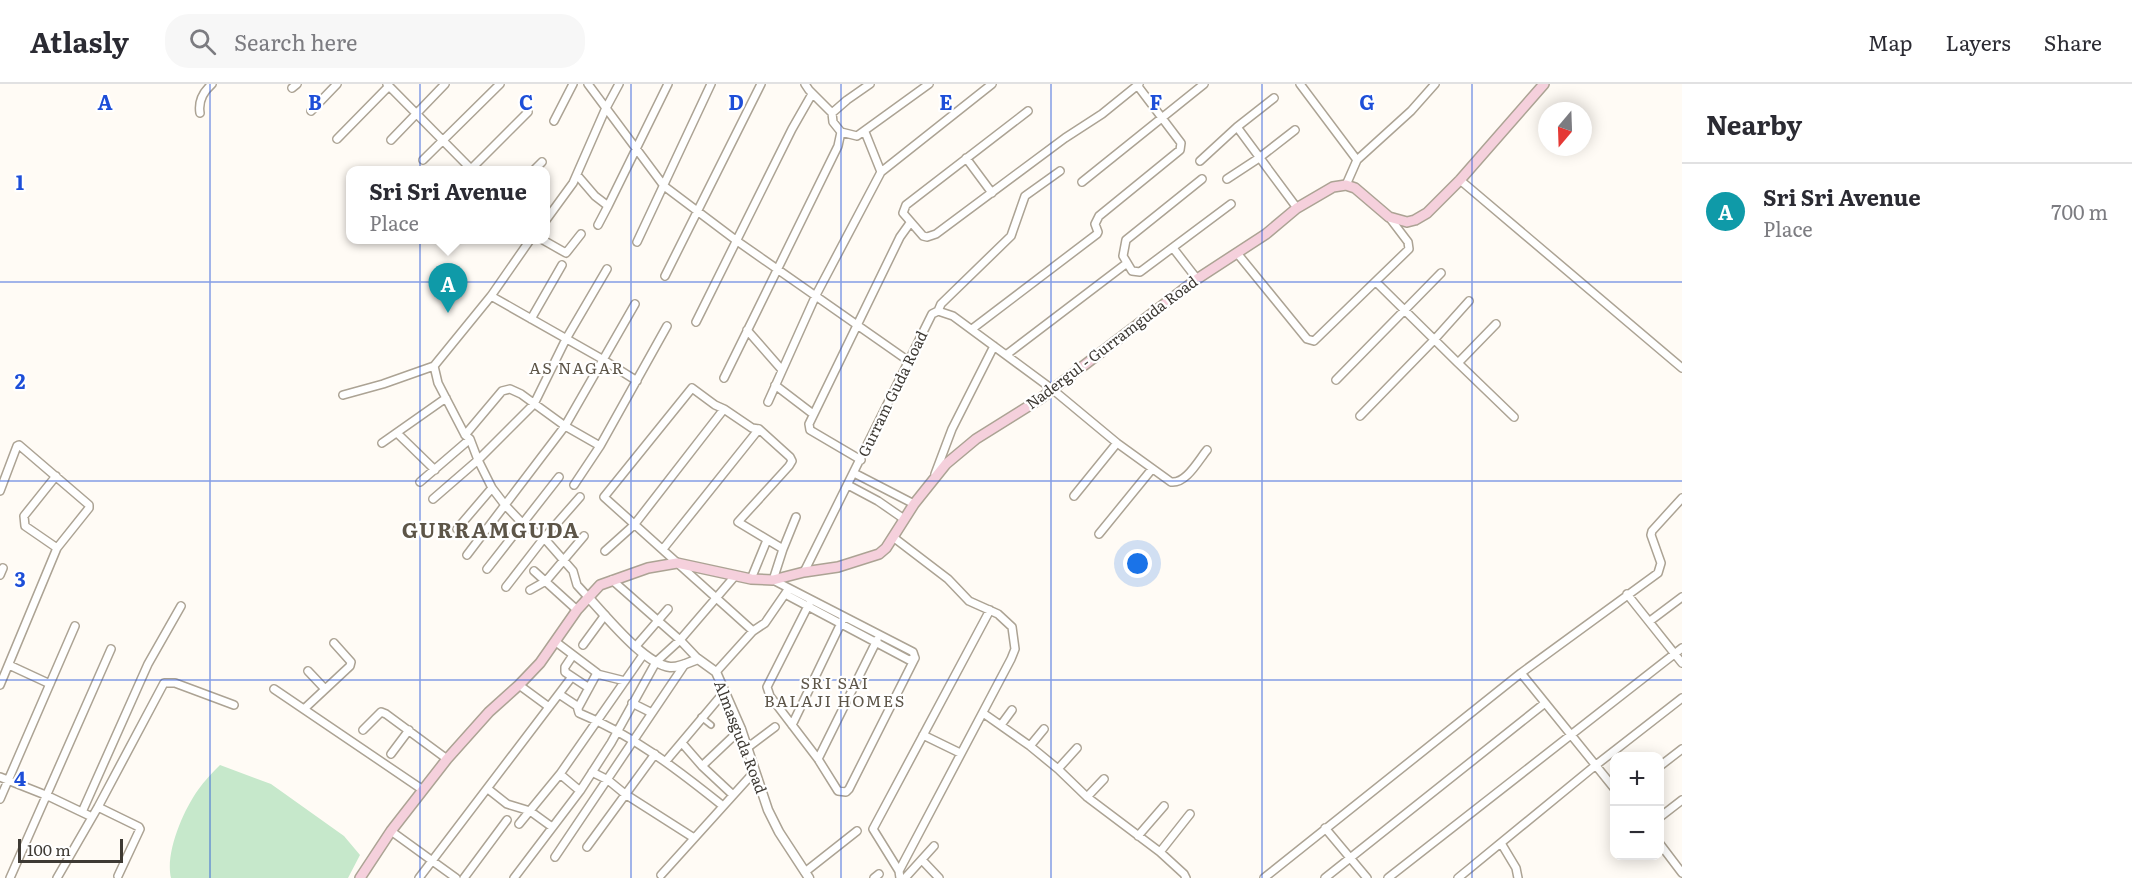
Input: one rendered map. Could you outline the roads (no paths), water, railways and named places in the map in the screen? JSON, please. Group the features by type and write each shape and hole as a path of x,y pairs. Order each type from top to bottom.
{"main road":[{"path":"1346,185 1363,194 1389,217 1407,222 1415,220 1427,213 1460,180 1545,84"},
{"name":"Nadergul - Gurramguda Road","path":"360,878 391,831 447,759 489,712 519,685 556,642 577,610 600,585 648,568 677,563 751,579 773,580 869,559 886,548 914,504 946,464 976,439 1040,399 1197,279 1266,234 1297,208 1333,187 1346,185"}],"street":[{"path":"200,113 199,105 202,95 212,84"},
{"path":"311,111 337,84"},
{"path":"391,140 445,84"},
{"path":"423,160 500,84"},
{"path":"554,121 573,84"},
{"path":"588,84 605,110 664,186 737,241 910,362"},
{"path":"550,215 573,183 619,84"},
{"path":"598,225 668,84"},
{"path":"637,242 711,84"},
{"path":"665,276 761,84"},
{"path":"805,84 832,114 833,122 842,132 857,136 929,84"},
{"path":"832,114 870,84"},
{"path":"768,402 816,295 881,172 992,84"},
{"path":"1082,182 1204,84"},
{"path":"1300,84 1357,160"},
{"path":"1346,185 1357,160 1411,111 1435,84"},
{"path":"337,139 388,85 467,166"},
{"path":"972,329 1097,234 1095,225 1099,216 1178,153 1181,143 1138,85 1102,114 1065,138 931,236 923,236 903,213 906,205 1029,111"},
{"path":"696,322 792,129 812,94"},
{"path":"1200,161 1237,127 1274,98"},
{"path":"475,166 528,112"},
{"path":"1237,127 1297,208"},
{"path":"1227,179 1295,130"},
{"path":"724,378 776,268 818,188 838,146 842,132"},
{"path":"865,132 881,172"},
{"path":"966,158 992,193"},
{"path":"538,166 542,162"},
{"name":"Gurram Guda Road","path":"804,572 932,314 938,311 942,304 1011,236 1025,196 1060,171"},
{"path":"577,175 608,207"},
{"path":"1202,179 1129,236 1123,250 1132,271 1140,272 1231,204"},
{"path":"1460,180 1682,368"},
{"path":"1237,253 1311,342 1318,339 1410,246 1389,217"},
{"path":"861,460 810,430 808,424 900,237 910,223"},
{"path":"550,244 566,253 581,234"},
{"path":"343,394 383,384 434,366 491,296 527,244"},
{"path":"1173,248 1197,279"},
{"path":"1006,355 1127,263"},
{"path":"531,319 562,265"},
{"path":"433,499 478,460 534,405 566,339 607,269"},
{"path":"1336,380 1441,273"},
{"path":"1376,282 1514,417"},
{"path":"491,296 637,381"},
{"path":"1360,416 1469,301"},
{"path":"467,555 565,426 635,304"},
{"path":"938,311 944,311 972,329 1052,389 1117,443 1171,482 1177,483 1184,479 1207,450"},
{"path":"1458,363 1496,324"},
{"path":"574,485 600,446 667,326"},
{"path":"747,330 782,370"},
{"path":"933,480 952,429 994,346"},
{"path":"434,366 438,383 492,488 523,524 544,538 564,560 573,571 577,585 643,655 672,667 698,659 680,640 612,580"},
{"path":"775,385 813,414"},
{"path":"753,632 604,497 692,388 704,399 752,428 759,429 784,450 792,460 738,522 783,549"},
{"path":"420,482 467,437 502,391 510,389 521,394 565,426 600,446"},
{"path":"382,443 446,398"},
{"path":"605,551 634,525 724,409"},
{"path":"663,549 759,429"},
{"path":"397,433 435,470"},
{"path":"1074,496 1117,443"},
{"path":"0,491 18,445 89,505 57,548 0,685"},
{"path":"1099,534 1152,469"},
{"path":"854,473 914,504"},
{"path":"56,476 24,516 23,521 25,526 57,548"},
{"path":"487,569 559,477"},
{"path":"848,485 878,501 904,519"},
{"path":"457,529 492,488"},
{"path":"506,587 544,538 580,498"},
{"path":"1264,878 1521,674 1660,570 1661,563 1651,535 1652,531 1682,498"},
{"path":"796,517 773,580 787,592 809,603 843,620 878,639 913,652 915,658 846,792 838,791 834,787 818,759 770,696 767,687 809,603"},
{"path":"530,590 546,581 584,536"},
{"path":"893,537 948,579 969,601 998,614 1012,627 1015,649 960,753 901,876"},
{"path":"751,579 767,540"},
{"path":"534,571 577,610"},
{"path":"514,878 580,791 611,743 656,662 680,640 735,576"},
{"path":"716,672 753,632 765,623 787,592"},
{"path":"1627,594 1682,663"},
{"path":"1650,621 1682,597"},
{"path":"82,812 148,664 180,606"},
{"path":"636,646 668,609"},
{"path":"901,876 873,829 990,609"},
{"path":"583,645 605,615"},
{"path":"792,725 843,620"},
{"path":"0,799 75,626"},
{"path":"818,759 878,639"},
{"path":"556,642 596,670 597,674 625,681"},
{"path":"304,709 350,666 351,662 334,643"},
{"path":"1388,878 1682,648"},
{"path":"10,878 111,649"},
{"path":"573,655 565,667 565,672 589,688"},
{"path":"519,824 560,774 643,655"},
{"name":"Almasguda Road","path":"698,659 716,672 741,729 768,810 779,832 807,875"},
{"path":"555,857 684,664"},
{"path":"9,665 50,684"},
{"path":"672,667 675,680"},
{"path":"308,671 325,689"},
{"path":"578,708 597,674"},
{"path":"1521,674 1610,783"},
{"path":"419,878 571,678"},
{"path":"57,878 92,818 164,683 175,683 234,705"},
{"path":"519,685 549,708"},
{"path":"274,689 423,790"},
{"path":"666,761 725,691"},
{"path":"559,694 578,708 579,713 618,730 656,754 723,806"},
{"path":"1458,878 1682,698"},
{"path":"632,703 652,713"},
{"path":"1325,878 1545,704"},
{"path":"1001,725 1012,710"},
{"path":"363,730 381,712 391,716 447,759"},
{"path":"982,713 1030,746 1087,797 1160,852 1184,873 1186,878"},
{"path":"701,717 711,725"},
{"path":"747,748 774,727"},
{"path":"702,766 741,729"},
{"path":"1030,746 1044,729"},
{"path":"391,754 409,730"},
{"path":"923,735 960,753"},
{"path":"682,743 702,766 734,795"},
{"path":"1058,769 1077,748"},
{"path":"1664,762 1682,749"},
{"path":"587,847 656,754"},
{"path":"662,875 755,771"},
{"path":"592,772 608,780 625,794 694,838"},
{"path":"560,774 580,791"},
{"path":"0,777 48,796 92,818"},
{"path":"1087,797 1104,779"},
{"path":"488,789 507,804 530,811 552,827"},
{"path":"1664,814 1682,800"},
{"path":"1138,836 1164,806"},
{"path":"98,807 140,827 117,876"},
{"path":"1160,852 1190,814"},
{"path":"464,878 507,820"},
{"path":"1325,828 1367,878"},
{"path":"391,831 456,878"},
{"path":"807,875 857,831"},
{"path":"1501,843 1516,868 1518,878"},
{"path":"901,876 922,860 934,846"},
{"path":"1664,850 1682,873"},
{"path":"922,860 939,878"}],"place":[{"name":"Sri Sri Avenue","path":"448,313"}],"district":[{"name":"AS NAGAR","path":"577,368"},
{"name":"GURRAMGUDA","path":"491,531"},
{"name":"SRI SAI BALAJI HOMES","path":"835,692"}]}
